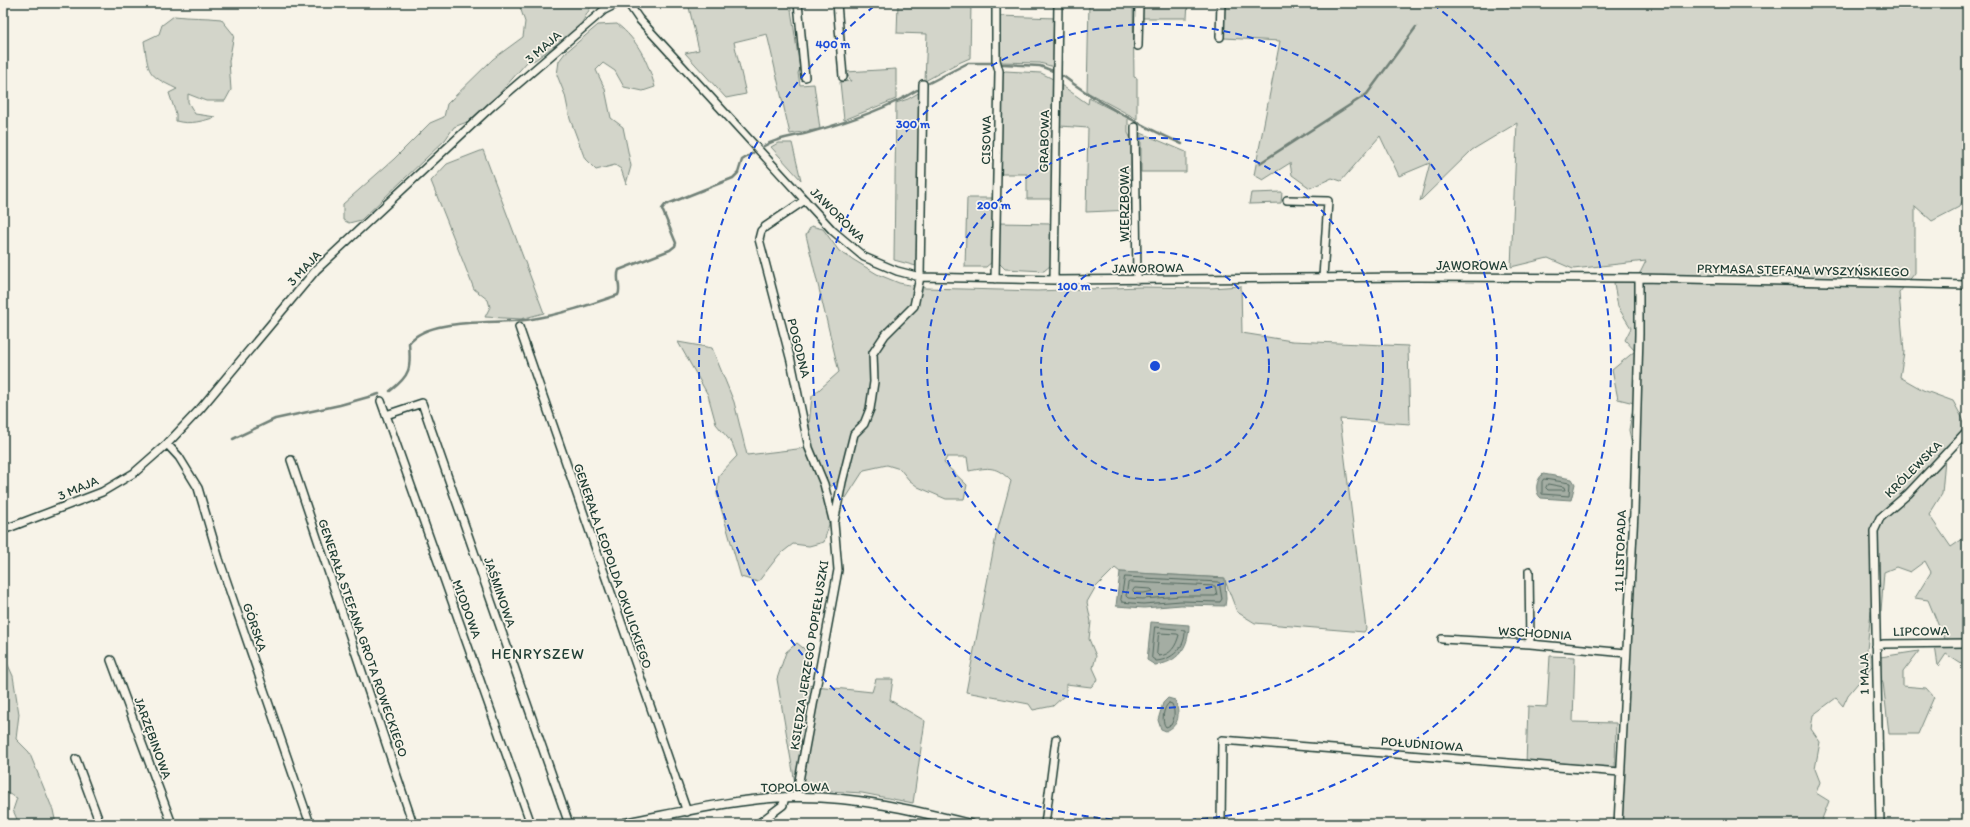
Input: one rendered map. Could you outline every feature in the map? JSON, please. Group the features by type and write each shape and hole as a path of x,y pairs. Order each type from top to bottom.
{"street":[{"name":"3 MAJA","path":"3,530 102,492 134,472 167,444 201,408 316,270 492,106 604,10 618,3"},
{"name":"JAWOROWA","path":"628,3 639,19 834,231 864,257 897,271 920,277 1054,280 1323,277 1638,278"},
{"path":"798,3 805,77"},
{"path":"837,3 843,77"},
{"name":"CISOWA","path":"995,279 999,71 996,60 996,3"},
{"name":"GRABOWA","path":"1054,280 1058,3"},
{"path":"1138,3 1138,46"},
{"path":"1220,37 1221,3"},
{"name":"KSIĘDZA JERZEGO POPIEŁUSZKI","path":"796,796 838,570 834,523 854,434 864,424 870,409 874,382 873,353 885,335 914,306 920,277 923,84"},
{"name":"WIERZBOWA","path":"1136,127 1137,280"},
{"name":"POGODNA","path":"805,200 765,227 761,231 759,239 791,361 808,448 824,484 834,523"},
{"path":"1287,200 1328,200 1323,277"},
{"name":"PRYMASA STEFANA WYSZYŃSKIEGO","path":"1638,278 1967,285"},
{"name":"11 LISTOPADA","path":"1618,824 1634,504 1639,334 1638,278"},
{"name":"GENERAŁA LEOPOLDA OKULICKIEGO","path":"519,327 687,812"},
{"name":"MIODOWA","path":"381,401 531,824"},
{"name":"JAŚMINOWA","path":"386,415 422,403 568,824"},
{"name":"KRÓLEWSKA","path":"1876,524 1880,518 1908,494 1967,431"},
{"name":"GÓRSKA","path":"167,444 179,457 198,488 219,559 310,824"},
{"name":"GENERAŁA STEFANA GROTA ROWECKIEGO","path":"291,460 413,824"},
{"name":"1 MAJA","path":"1876,524 1873,538 1880,824"},
{"path":"1530,571 1530,644"},
{"name":"WSCHODNIA","path":"1442,639 1530,644 1626,653"},
{"name":"LIPCOWA","path":"1876,646 1890,644 1967,643"},
{"name":"JARZĘBINOWA","path":"111,660 172,824"},
{"path":"1045,824 1056,739"},
{"name":"POŁUDNIOWA","path":"1221,824 1222,740 1620,772"},
{"path":"76,759 100,824"},
{"name":"TOPOLOWA","path":"619,824 755,800 796,796 861,800 970,824"},
{"path":"758,824 783,805 785,797"}],"shaded area":[{"path":"524,3 593,3 579,28 535,60 527,62 498,95 472,120 454,127 445,140 361,220 349,223 343,220 343,204 394,159 430,123 444,117 447,104 493,59 523,37 525,22 520,7"},
{"path":"688,3 790,3 800,69 798,73 800,85 814,84 820,129 790,134 767,34 734,42 746,94 726,98 685,53 699,50"},
{"path":"898,3 971,3 970,58 925,81 927,34 897,33"},
{"path":"1089,3 1133,3 1134,77 1137,78 1137,119 1087,92"},
{"path":"1142,3 1188,3 1187,18 1142,18"},
{"path":"1224,3 1967,3 1967,193 1959,207 1932,221 1915,206 1915,273 1899,293 1904,352 1900,377 1923,390 1953,401 1964,421 1967,419 1967,428 1950,446 1946,446 1942,494 1929,515 1951,547 1967,536 1967,665 1963,665 1946,654 1938,666 1935,646 1947,646 1928,600 1915,598 1931,572 1925,561 1910,572 1896,567 1884,572 1881,611 1871,611 1867,650 1874,658 1919,651 1903,672 1903,686 1926,688 1934,697 1918,734 1889,734 1883,682 1872,666 1848,695 1843,706 1836,698 1813,715 1811,729 1820,742 1815,769 1820,782 1816,793 1829,801 1820,824 1622,824 1639,477 1629,430 1634,403 1618,399 1612,370 1635,351 1625,340 1631,328 1618,307 1614,283 1640,273 1646,261 1573,269 1548,258 1511,267 1517,123 1472,150 1420,201 1430,163 1399,176 1380,136 1341,181 1332,178 1310,188 1292,175 1290,163 1263,180 1254,175 1280,41 1224,38"},
{"path":"174,16 221,19 234,35 229,61 231,90 225,101 206,101 188,94 188,102 195,114 216,117 191,123 176,121 176,114 169,93 177,89 159,80 154,76 148,67 144,41 159,34 162,25"},
{"path":"999,16 1056,18 1054,67 1040,63 999,62"},
{"path":"617,24 631,37 641,52 655,87 643,91 624,87 615,71 603,63 596,70 605,89 611,118 623,127 631,166 626,184 621,169 615,165 596,170 585,159 570,119 565,95 557,75 559,61 565,53 598,25"},
{"path":"896,69 896,99 844,120 840,82 851,81 846,72"},
{"path":"1005,71 1041,73 1055,80 1052,199 1027,199 1027,174 1000,174 1002,74"},
{"path":"1061,85 1088,104 1089,98 1128,118 1128,133 1131,139 1131,210 1086,212 1088,128 1060,126"},
{"path":"920,92 916,266 894,260 896,103 908,99"},
{"path":"1141,133 1186,152 1186,172 1141,172"},
{"path":"778,143 792,143 801,180 771,147"},
{"path":"483,150 544,313 521,319 485,317 490,307 488,300 474,289 431,181 447,164"},
{"path":"1282,192 1281,203 1249,204 1251,193"},
{"path":"967,198 993,198 992,262 986,267 965,267"},
{"path":"999,223 1052,224 1051,265 1044,271 1005,269 999,263"},
{"path":"811,226 823,229 839,251 877,274 899,283 925,288 1037,291 1140,287 1210,288 1241,286 1242,333 1292,341 1408,346 1410,424 1340,419 1366,629 1364,632 1255,623 1237,612 1224,578 1120,572 1115,568 1095,588 1087,602 1091,622 1089,639 1096,656 1093,668 1098,679 1091,687 1066,684 1066,694 1053,706 1033,710 1029,704 966,692 996,536 1011,481 997,470 988,468 969,471 967,457 947,457 944,463 967,485 964,499 946,499 918,487 909,480 900,469 887,465 864,470 846,498 842,496 840,479 826,491 829,524 824,542 809,546 793,544 779,555 758,582 741,577 717,494 719,475 737,456 732,443 716,424 708,395 678,342 712,348 734,402 747,455 806,448 814,460 809,424 812,396 839,372 806,235"},
{"path":"797,643 808,652 806,685 872,692 876,679 893,679 890,700 925,721 913,803 862,793 796,789 777,679 786,652"},
{"path":"3,654 13,676 19,714 16,739 29,752 53,810 56,824 19,824 13,810 17,798 3,791"},
{"path":"1550,656 1575,657 1573,722 1616,723 1615,769 1526,765 1528,706 1547,707"}],"water":[{"path":"1543,474 1572,479 1575,484 1571,500 1541,498 1537,493 1537,482"},
{"path":"1120,572 1225,578 1225,606 1181,605 1144,608 1116,606"},
{"path":"1151,622 1189,625 1187,641 1180,653 1175,658 1163,664 1155,665 1147,660"},
{"path":"1168,698 1175,700 1178,710 1178,718 1174,726 1166,731 1161,729 1158,720 1163,703"}],"waterway":[{"path":"1260,163 1367,94 1416,27"},
{"path":"929,83 968,63 991,63"},
{"path":"1003,64 1040,66 1053,71"},
{"path":"1063,76 1091,96 1120,113 1182,144"},
{"path":"764,146 775,141 805,134 851,120 893,103 917,90"},
{"path":"390,391 406,375 410,359 409,343 419,334 449,325 519,321 543,317 586,306 618,295 619,270 670,250 675,246 676,243 662,209 665,205 733,178 738,173 742,160 753,153"},
{"path":"233,439 275,419 340,405 379,394"}],"district":[{"name":"HENRYSZEW","path":"538,654"}]}
